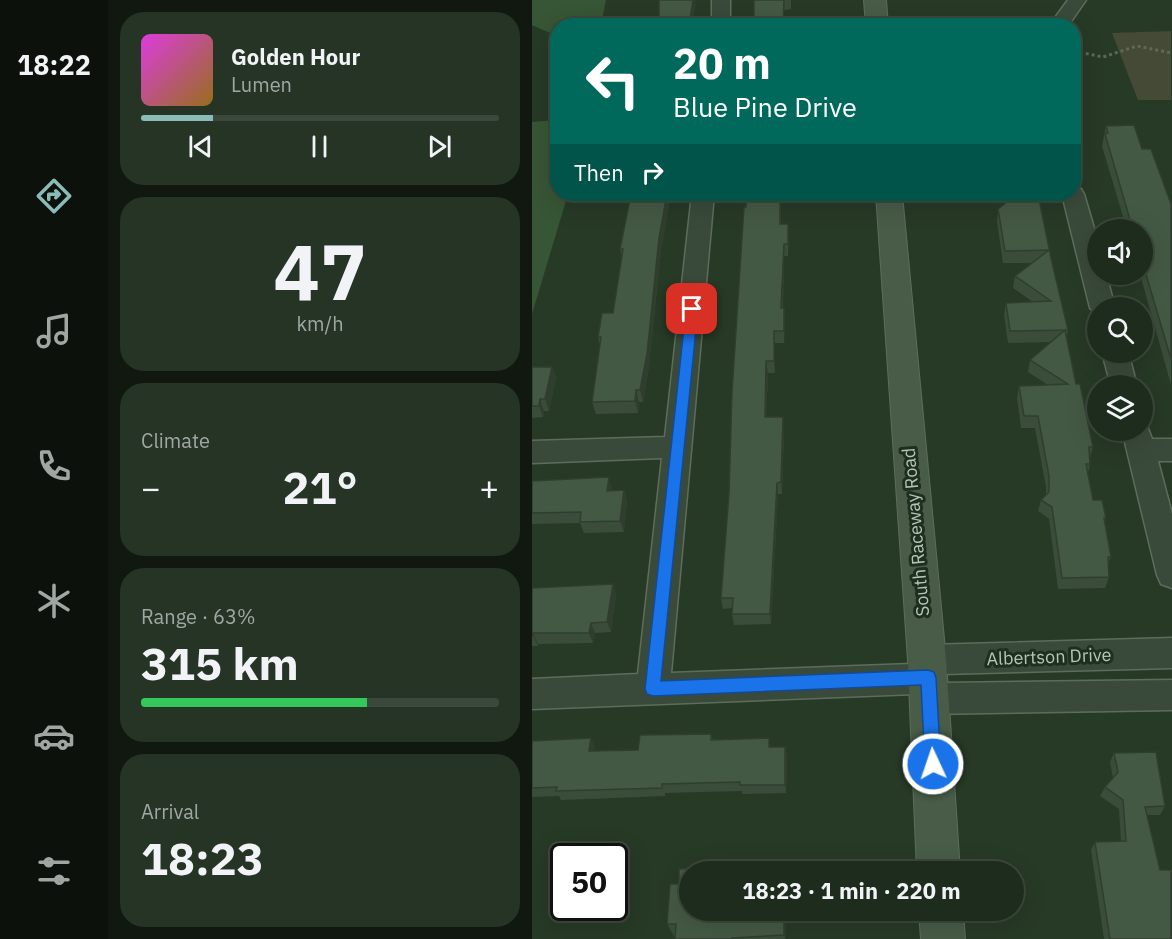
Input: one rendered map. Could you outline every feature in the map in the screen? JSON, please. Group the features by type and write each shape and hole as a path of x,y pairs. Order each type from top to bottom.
{"main road":[{"path":"875,0 876,18"},
{"name":"South Raceway Road","path":"890,201 928,679 938,861"},
{"path":"942,921 943,939"}],"street":[{"path":"721,0 721,18"},
{"path":"1064,18 1077,0"},
{"path":"653,689 702,201"},
{"path":"1075,201 1100,297"},
{"path":"1139,441 1171,575"},
{"path":"1142,441 1171,450"},
{"path":"532,452 678,447"},
{"name":"Albertson Drive","path":"928,679 1171,653"},
{"path":"532,694 928,679 1171,695"}],"path":[{"path":"1081,52 1103,57 1137,46 1171,53"}],"shaded area":[{"path":"532,0 606,0 602,18 550,18 550,33 532,25"},
{"path":"1171,31 1171,100 1138,100 1112,33"},
{"path":"550,121 550,201 566,201 532,314 532,122"}],"building":[{"path":"659,0 693,0 690,18 659,18"},
{"path":"754,0 784,0 783,18 754,18"},
{"path":"1134,125 1142,149 1151,149 1171,204 1171,359 1149,285 1153,285 1153,219 1130,219 1105,134 1108,133 1106,126"},
{"path":"630,201 666,201 659,238 647,354 640,390 636,390 635,401 592,402 602,313 613,313 623,249 620,249"},
{"path":"746,201 780,201 780,224 788,224 788,244 784,244 781,308 784,308 784,331 774,331 774,361 766,361 765,417 783,417 781,482 777,483 770,614 732,614 733,598 721,598 729,493 732,392 744,207 746,207"},
{"path":"1008,201 1039,201 1068,330 1010,331 1006,303 1051,301 1015,276 1049,250 1005,251 998,209"},
{"path":"1065,330 1076,384 1080,384 1087,418 1087,441 1092,441 1093,447 1089,447 1090,464 1086,464 1093,500 1102,500 1106,518 1104,518 1111,557 1108,557 1109,577 1062,578 1052,507 1041,500 1049,492 1049,476 1038,416 1024,416 1019,386 1068,384 1030,360"},
{"path":"532,367 552,367 545,399 540,399 539,406 532,406"},
{"path":"609,477 607,491 624,490 620,521 580,522 581,512 532,513 532,481"},
{"path":"613,584 607,622 591,623 589,633 533,633 532,636 532,588"},
{"path":"711,734 711,740 769,738 769,747 785,747 785,785 740,785 740,782 662,784 662,788 556,791 557,787 532,788 532,741 591,738 589,751 638,750 640,735"},
{"path":"1156,752 1165,806 1145,807 1160,870 1171,870 1171,939 1110,939 1095,842 1126,841 1123,800 1105,787 1118,772 1114,753"},
{"path":"670,884 679,884 679,921 784,921 784,935 732,939 675,939 676,924 667,924"}],"route":[{"path":"692,309 653,689 928,678 933,764"}]}
